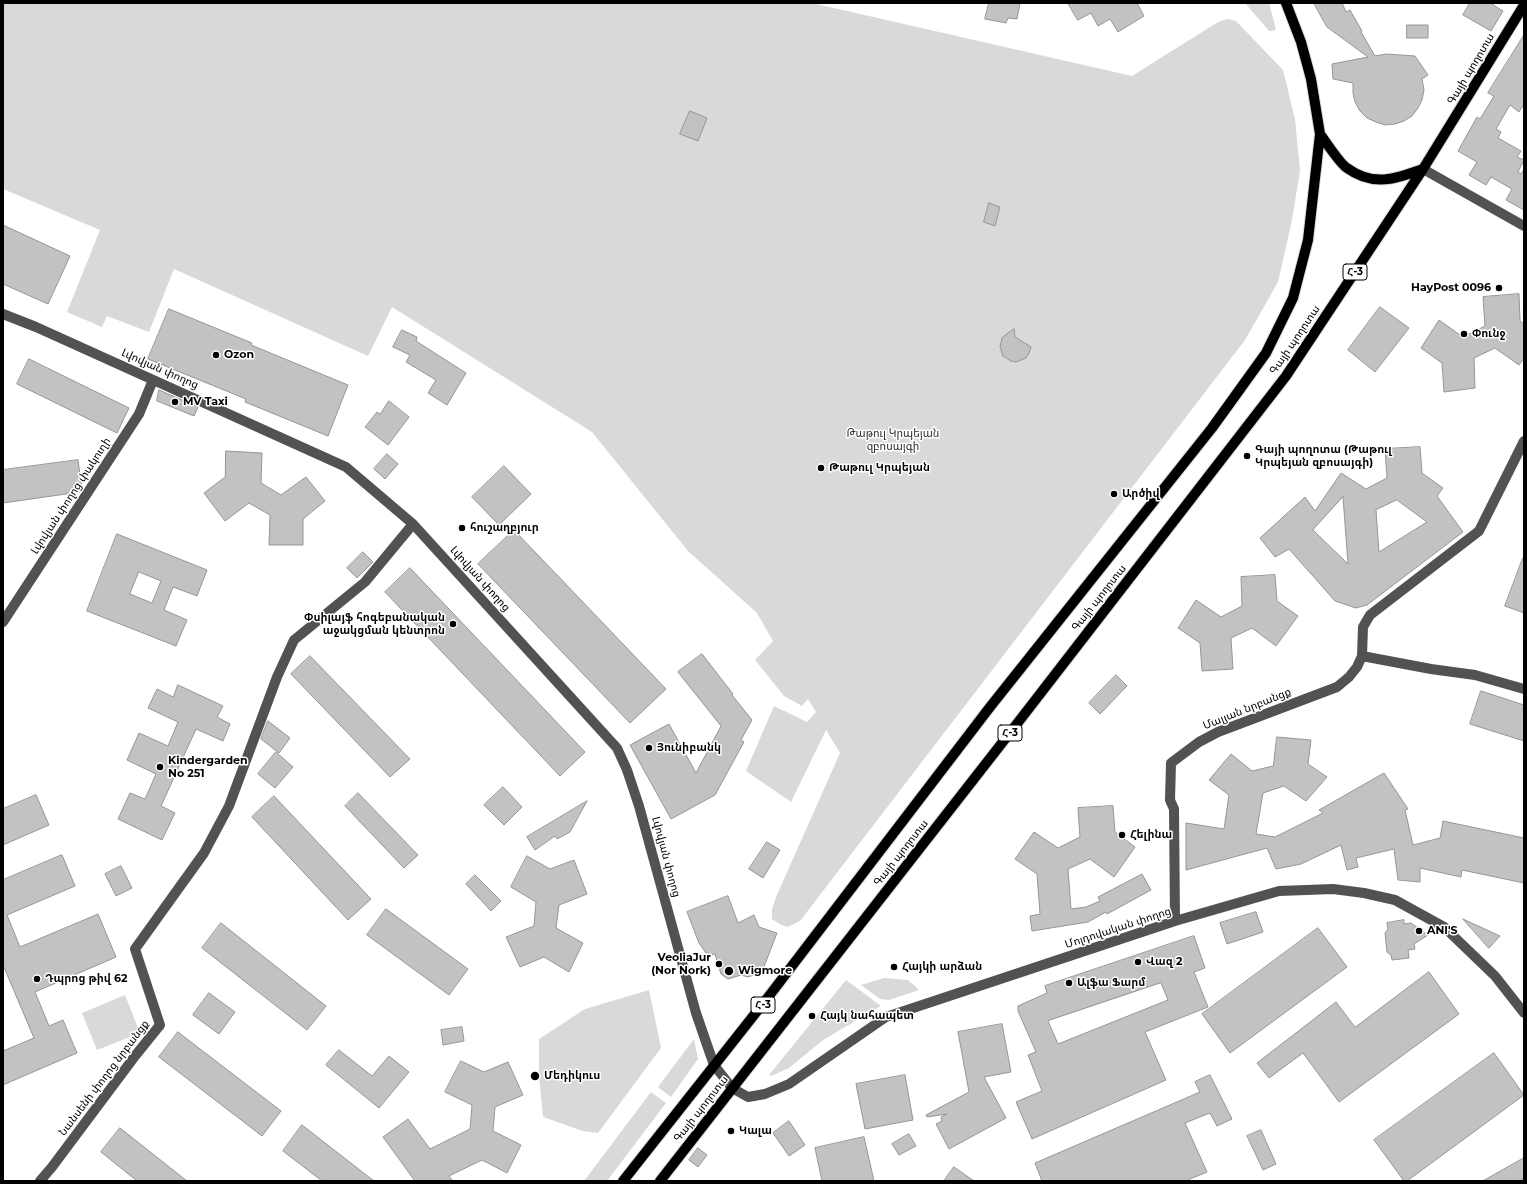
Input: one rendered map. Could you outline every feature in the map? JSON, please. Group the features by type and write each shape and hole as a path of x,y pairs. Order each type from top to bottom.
{"main road":[{"name":"Գայի պողոտա","path":"623,1181 774,990 990,707 1212,428 1266,353 1293,298 1308,240 1320,134 1311,79 1301,42 1286,3"},
{"name":"Գայի պողոտա","path":"660,1181 1286,376 1424,169 1524,5"},
{"path":"1320,134 1346,168 1368,178 1376,180 1389,180 1424,169"}],"street":[{"path":"1424,169 1524,226"},
{"name":"Լվովյան փողոց","path":"3,314 36,327 346,467 413,524 617,748 627,770 639,806 696,1013 714,1065"},
{"name":"Լվովյան փողոց փակուղի","path":"3,622 139,414 153,380"},
{"name":"Մալյան նրբանցք","path":"1175,921 1174,809 1170,800 1171,763 1199,742 1218,732 1336,686 1349,677 1357,667 1362,656 1363,627 1370,615 1479,531 1524,441"},
{"name":"Նանսենի փողոց նրբանցք","path":"40,1181 160,1025 135,949 204,853 229,806 277,677 294,640 365,582 413,524"},
{"path":"1362,656 1431,669 1476,675 1524,689"},
{"name":"Մոլդովական փողոց","path":"714,1065 732,1088 748,1097 765,1094 789,1084 886,1017 1175,921 1279,890 1333,889 1364,893 1395,900 1444,926 1495,976 1524,1013"}],"green space":[{"name":"Թաթուլ Կրպեյան զբոսայգի","path":"3,3 812,3 1132,76 1218,22 1227,19 1236,21 1283,70 1295,119 1300,171 1291,225 1278,282 1245,340 800,921 788,927 781,925 772,919 772,909 840,753 826,730 791,802 746,771 774,706 807,722 816,712 808,699 802,706 784,696 755,660 773,641 757,613 688,551 592,432 392,307 368,356 174,269 149,332 107,316 102,327 67,312 100,230 3,189"},
{"path":"1245,3 1269,3 1276,29 1269,31"},
{"path":"884,978 908,980 919,990 889,1000 880,999 861,985"},
{"path":"846,980 881,1006 823,1040 789,1068 771,1076 769,1075"},
{"path":"649,990 661,1048 598,1133 583,1131 543,1117 539,1076 539,1039 585,1009"},
{"path":"125,995 140,1033 97,1050 82,1013"},
{"path":"694,1039 698,1059 671,1097 658,1087"},
{"path":"651,1092 666,1103 607,1181 584,1181"}],"building":[{"path":"989,3 1020,3 1017,19 1008,18 1006,23 985,19"},
{"path":"1068,3 1137,3 1144,16 1118,32 1110,19 1098,26 1091,13 1078,20"},
{"path":"1314,3 1342,3 1346,12 1350,10 1375,56 1386,54 1415,56 1428,75 1422,79 1424,90 1422,100 1412,116 1395,124 1385,125 1367,118 1360,111 1355,102 1353,83 1333,79 1332,64 1368,57 1327,27"},
{"path":"1470,3 1490,3 1503,11 1491,31 1463,15"},
{"path":"1407,25 1428,25 1428,38 1407,38"},
{"path":"1524,35 1524,104 1519,112 1510,105 1496,129 1501,132 1498,138 1521,151 1517,157 1524,160 1518,172 1521,174 1524,169 1524,210 1506,200 1512,189 1491,177 1486,185 1469,175 1477,162 1458,151 1477,117 1480,119 1494,96 1488,93"},
{"path":"690,111 707,118 698,141 680,134"},
{"path":"989,203 1000,207 995,226 984,222"},
{"path":"3,225 70,256 48,304 3,284"},
{"path":"1519,294 1520,321 1524,324 1524,358 1519,365 1495,348 1474,358 1475,388 1444,392 1442,363 1421,348 1439,320 1463,337 1485,326 1483,297"},
{"path":"1380,307 1409,328 1375,372 1348,350"},
{"path":"169,309 348,385 328,436 245,402 246,399 148,359"},
{"path":"1014,329 1015,337 1031,347 1026,358 1016,362 1003,356 1000,347 1002,338"},
{"path":"402,330 417,337 416,341 466,373 447,405 428,393 436,380 406,362 410,355 393,347"},
{"path":"29,359 129,408 117,433 17,384"},
{"name":"MV Taxi","path":"159,390 198,407 194,416 157,401"},
{"path":"389,401 409,417 388,445 365,427 377,412 380,414"},
{"path":"1420,447 1422,473 1443,488 1437,496 1463,532 1367,605 1356,608 1335,601 1289,549 1275,557 1260,538 1305,497 1315,511 1341,473 1366,489 1387,478 1385,449","holes":["1343,497 1348,564 1313,530","1397,500 1427,522 1379,552 1376,510"]},
{"path":"226,451 262,453 261,483 281,495 306,477 325,501 303,519 303,545 269,545 270,515 249,503 225,521 204,493 225,477"},
{"path":"387,454 398,464 385,479 374,469"},
{"path":"78,460 82,489 80,492 3,503 3,470"},
{"path":"504,466 531,494 499,525 472,497"},
{"path":"514,530 666,689 630,723 478,564"},
{"path":"117,534 207,570 197,596 173,587 164,610 187,620 176,646 87,611","holes":["139,572 161,581 152,603 130,594"]},
{"path":"363,552 373,562 357,578 347,568"},
{"path":"1524,558 1524,613 1505,606"},
{"path":"410,568 585,752 560,776 385,592"},
{"path":"1275,575 1277,601 1298,616 1276,646 1252,628 1231,638 1233,669 1202,671 1200,643 1178,628 1196,600 1221,617 1242,606 1241,577"},
{"path":"702,654 752,720 741,740 744,742 715,795 671,819 630,745 669,724 696,773 721,726 678,672"},
{"path":"310,656 410,759 390,777 291,674"},
{"path":"1116,675 1127,686 1100,714 1089,703"},
{"name":"Kindergarden No 251","path":"178,685 223,706 217,717 230,724 223,741 196,729 161,806 175,813 162,840 118,819 130,793 145,799 156,774 127,760 139,733 168,746 178,722 148,708 157,689 173,697"},
{"path":"1481,691 1524,705 1524,741 1470,724"},
{"path":"268,721 290,738 279,753 261,739"},
{"path":"1277,737 1311,740 1308,764 1327,777 1306,801 1284,786 1263,793 1256,834 1275,837 1323,813 1319,810 1384,773 1408,809 1405,810 1413,845 1440,838 1443,821 1524,838 1524,883 1462,870 1461,877 1420,868 1420,882 1398,880 1394,849 1356,858 1358,867 1347,870 1341,845 1301,864 1276,869 1267,848 1186,870 1186,823 1224,829 1229,795 1209,780 1231,754 1252,771 1273,766"},
{"path":"276,752 293,767 275,788 258,774"},
{"path":"503,787 522,807 504,825 484,805"},
{"path":"358,793 418,855 404,868 345,806"},
{"path":"36,795 49,825 3,845 3,809"},
{"path":"274,796 371,899 348,920 252,817"},
{"path":"587,801 570,832 557,839 555,836 535,850 527,837"},
{"path":"1113,806 1115,832 1135,847 1114,877 1090,859 1068,869 1071,909 1086,907 1100,901 1098,897 1142,874 1151,890 1107,914 1106,912 1088,922 1032,931 1030,916 1040,914 1037,874 1015,859 1034,832 1058,848 1080,837 1078,808"},
{"path":"767,842 780,850 763,878 749,869"},
{"name":"Դպրոց թիվ 62","path":"62,855 75,886 7,915 20,947 98,914 116,957 35,992 49,1026 63,1020 77,1053 3,1085 3,1051 34,1038 3,965 3,880"},
{"path":"527,856 550,869 574,860 587,894 559,905 556,928 583,943 569,972 544,957 520,967 506,937 534,926 536,902 511,887"},
{"path":"121,866 132,888 116,896 105,874"},
{"path":"475,875 501,901 491,911 466,884"},
{"path":"728,896 738,923 754,915 759,927 777,933 762,972 748,977 741,975 728,979 721,974 715,954 708,956 699,943 687,912"},
{"path":"386,909 468,969 449,995 367,935"},
{"path":"1256,912 1263,932 1227,944 1220,923"},
{"path":"1463,919 1500,936 1489,948"},
{"path":"1404,920 1404,924 1411,923 1428,935 1414,944 1415,949 1408,950 1409,958 1392,960 1391,955 1387,952 1385,933 1388,929 1387,923"},
{"path":"221,923 326,1006 307,1030 202,948"},
{"path":"1318,928 1347,967 1230,1053 1202,1014"},
{"path":"1194,936 1205,968 1194,972 1208,1007 1145,1032 1166,1080 1032,1139 1016,1102 1042,1091 1028,1055 1036,1052 1018,1011 1018,1006 1047,993 1045,986","holes":["1161,983 1168,1000 1058,1044 1048,1021"]},
{"path":"1429,972 1459,1014 1339,1102 1303,1053 1269,1078 1257,1063 1336,1002 1355,1027"},
{"path":"209,993 235,1012 219,1034 193,1015"},
{"path":"1002,1024 1011,1072 984,1077 1006,1118 949,1149 936,1124 942,1121 941,1117 947,1114 927,1117 926,1115 969,1092 958,1032"},
{"path":"462,1027 464,1041 443,1045 441,1030"},
{"path":"178,1032 281,1111 262,1136 159,1057"},
{"path":"339,1050 372,1076 389,1056 409,1072 379,1108 326,1065"},
{"path":"1494,1053 1524,1095 1407,1181 1404,1181 1374,1140"},
{"path":"461,1061 484,1072 508,1062 523,1095 495,1107 493,1131 521,1145 507,1173 482,1160 449,1176 453,1181 415,1181 383,1137 408,1119 430,1149 470,1129 472,1105 445,1092"},
{"path":"905,1075 913,1120 865,1129 856,1084"},
{"path":"1210,1075 1232,1119 1217,1126 1210,1113 1185,1123 1207,1172 1185,1181 1042,1181 1035,1163 1200,1092 1195,1082"},
{"path":"789,1121 805,1145 789,1156 773,1133"},
{"path":"302,1125 374,1181 322,1181 283,1151"},
{"path":"120,1128 187,1181 137,1181 101,1152"},
{"path":"1261,1130 1276,1164 1263,1170 1247,1136"},
{"path":"909,1134 916,1146 899,1155 892,1144"},
{"path":"864,1137 874,1181 822,1181 815,1148"},
{"path":"698,1148 707,1155 698,1167 689,1160"},
{"path":"1524,1158 1524,1178 1519,1181 1483,1181"},
{"path":"954,1167 974,1181 944,1181"}],"place":[{"name":"HayPost 0096","path":"1499,288"},
{"name":"Փունջ","path":"1464,334"},
{"name":"Ozon","path":"216,355"},
{"name":"MV Taxi","path":"175,402"},
{"name":"Գայի պողոտա (Թաթուլ Կրպեյան զբոսայգի)","path":"1247,456"},
{"name":"Թաթուլ Կրպեյան","path":"821,468"},
{"name":"Արծիվ","path":"1114,494"},
{"name":"հուշաղբյուր","path":"462,528"},
{"name":"Փսիլայֆ հոգեբանական աջակցման կենտրոն","path":"453,624"},
{"name":"Յունիբանկ","path":"649,748"},
{"name":"Kindergarden No 251","path":"160,767"},
{"name":"Հելինա","path":"1122,835"},
{"name":"ANI'S","path":"1419,931"},
{"name":"Վազ 2","path":"1138,962"},
{"name":"VeoliaJur (Nor Nork)","path":"719,964"},
{"name":"Հայկի արձան","path":"894,967"},
{"name":"Wigmore","path":"729,971"},
{"name":"Դպրոց թիվ 62","path":"37,979"},
{"name":"Ալֆա Ֆարմ","path":"1069,983"},
{"name":"Հայկ նահապետ","path":"812,1016"},
{"name":"Մեդիկուս","path":"535,1076"},
{"name":"Կալա","path":"731,1131"}]}
